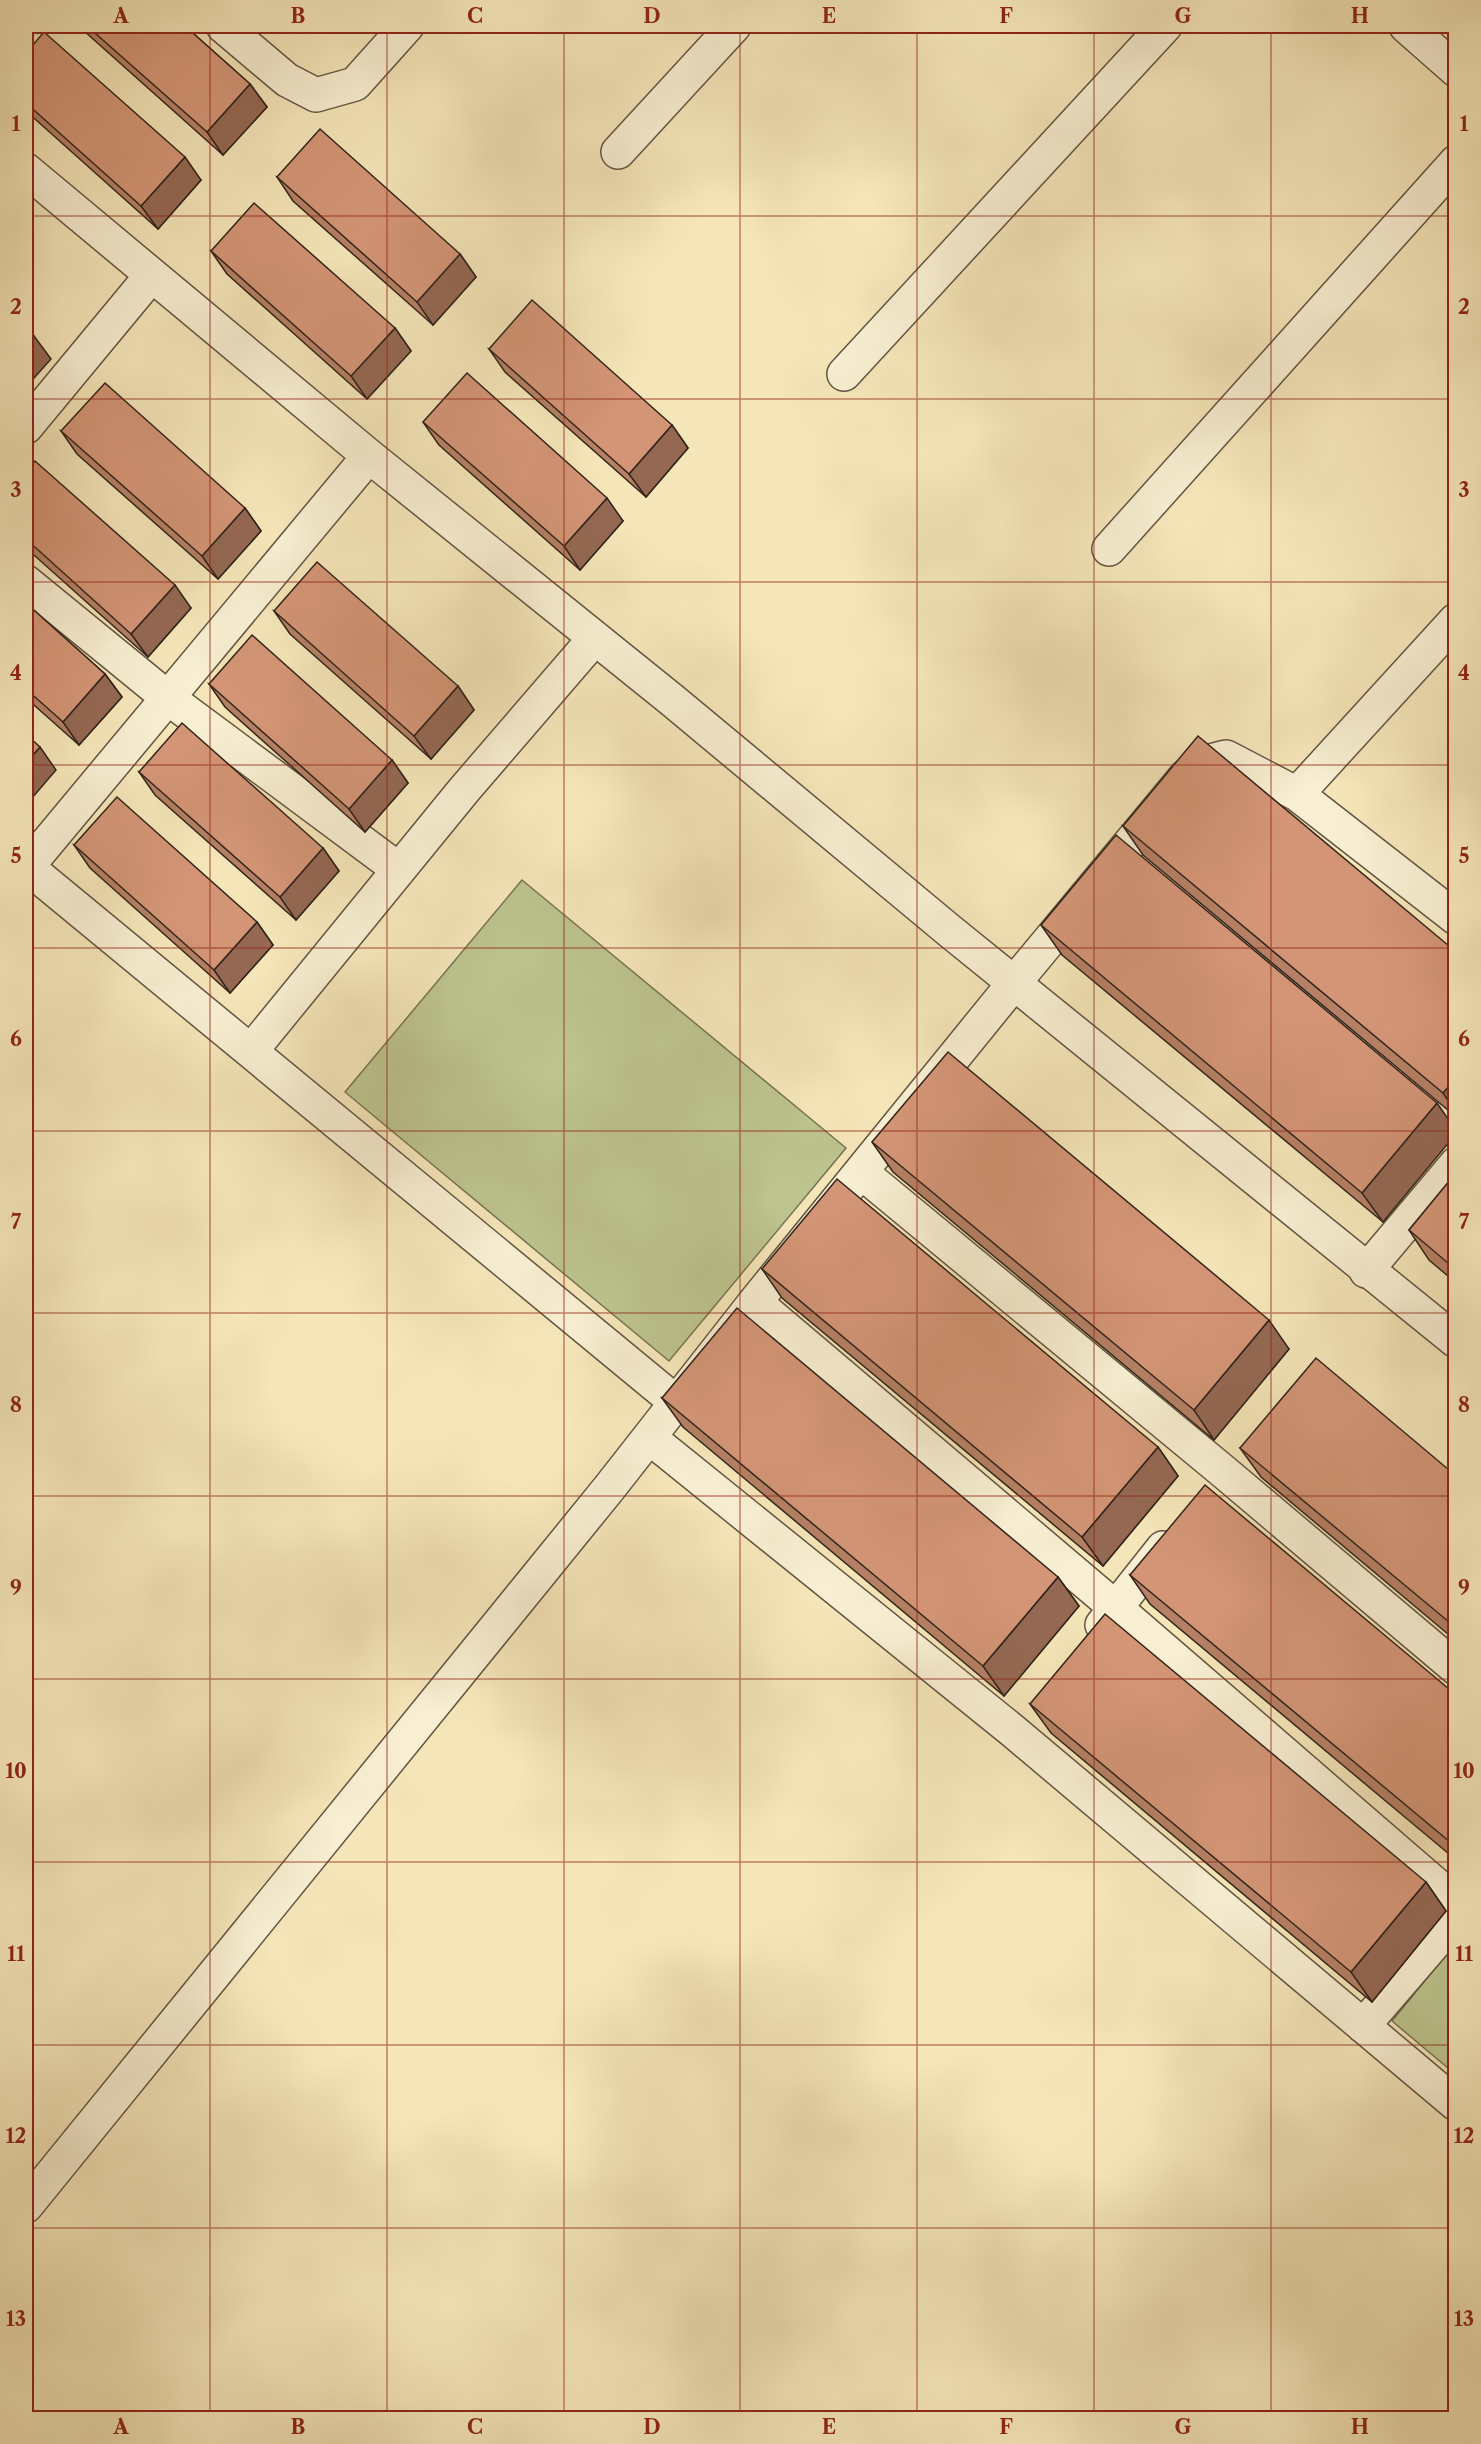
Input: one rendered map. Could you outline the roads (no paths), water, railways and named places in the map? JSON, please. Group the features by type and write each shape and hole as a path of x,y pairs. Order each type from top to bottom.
{"street":[{"path":"223,26 287,80 316,95 355,84 407,26"},
{"path":"618,152 734,26"},
{"path":"844,374 1165,26"},
{"path":"1406,26 1455,70"},
{"path":"1109,549 1455,162"},
{"path":"26,170 369,456 681,707 1014,983 1455,1341"},
{"path":"26,427 151,276"},
{"path":"369,456 26,866 676,1403"},
{"path":"26,582 168,698 398,869"},
{"path":"1297,794 1455,620"},
{"path":"251,1051 398,869 594,639"},
{"path":"26,2206 650,1438 755,1302 1185,777 1203,763 1226,757 1297,794 1455,918"},
{"path":"1366,1270 1455,1164"},
{"path":"861,1172 1224,1472 1455,1668"},
{"path":"755,1302 1116,1608 1455,1902"},
{"path":"650,1438 1013,1731 1455,2104"},
{"path":"1203,1499 1224,1472"},
{"path":"1086,1643 1181,1526"},
{"path":"1013,1731 1035,1705"},
{"path":"1363,2026 1455,1918"}]}
